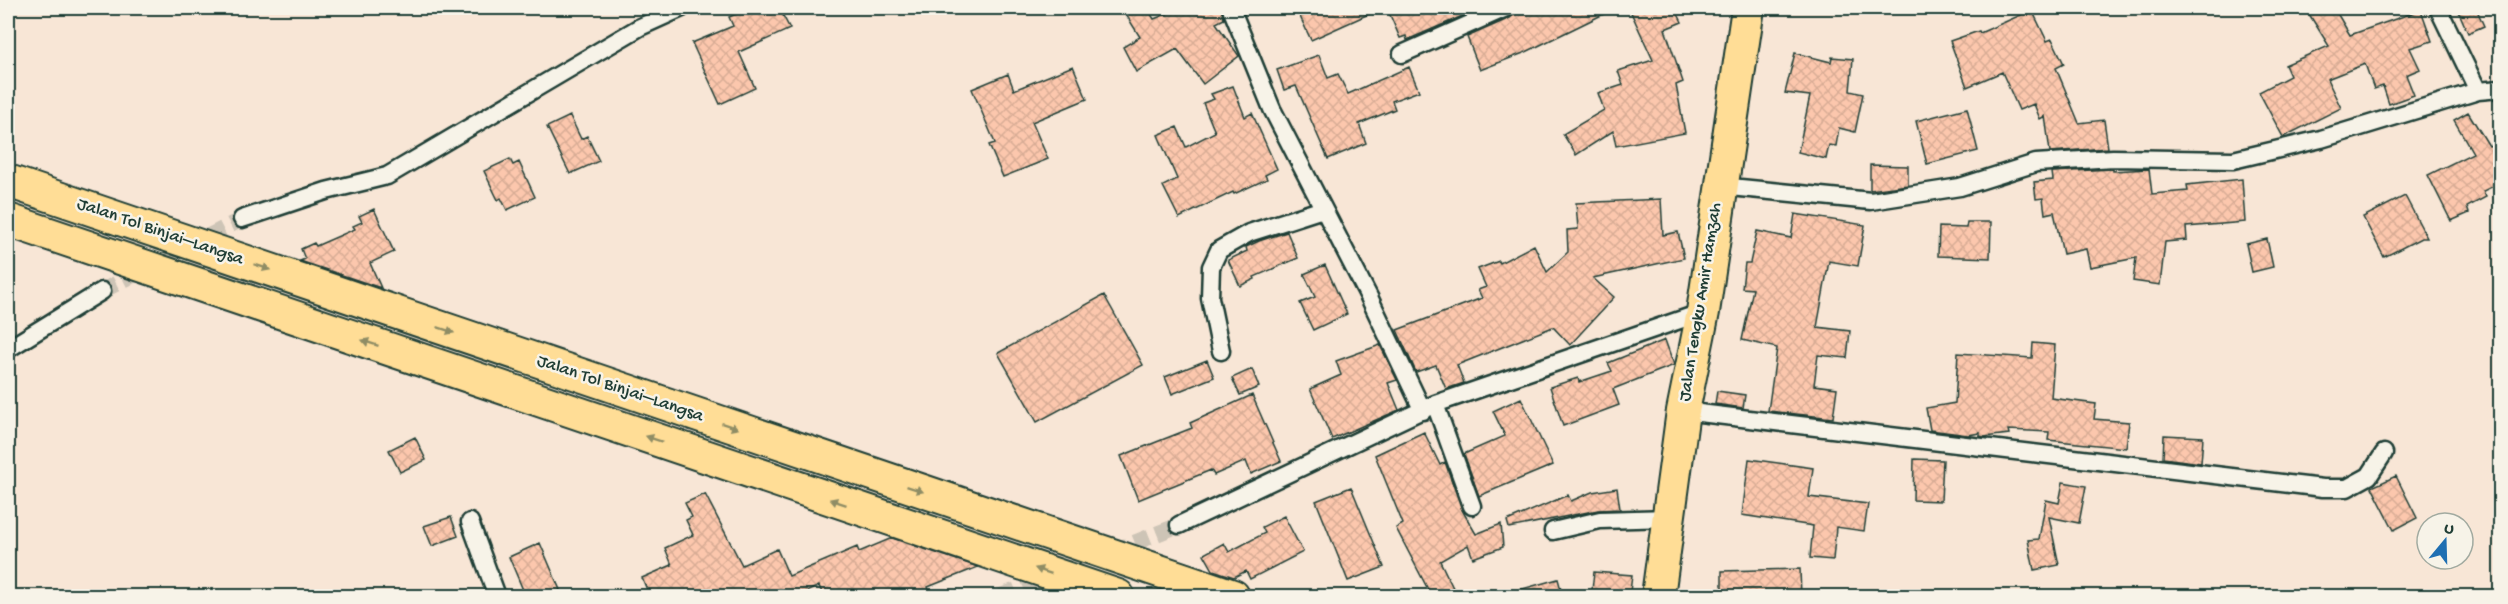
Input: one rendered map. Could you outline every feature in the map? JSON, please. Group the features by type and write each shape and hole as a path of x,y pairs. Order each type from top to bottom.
{"highway":[{"name":"Jalan Tengku Amir Hamzah","path":"1658,597 1671,518 1683,411 1703,312 1748,8"},
{"name":"Jalan Tol Binjai–Langsa","path":"8,181 1233,597"},
{"name":"Jalan Tol Binjai–Langsa","path":"8,221 1118,597"}],"street":[{"path":"242,219 326,191 387,176 640,27 682,8"},
{"path":"1231,8 1272,109 1429,408 1472,506"},
{"path":"1402,54 1506,8"},
{"path":"2438,8 2478,90"},
{"path":"1720,186 1871,201 1960,188 2036,163 2113,158 2233,160 2321,139 2478,90 2500,89"},
{"path":"1221,351 1210,298 1211,267 1219,250 1249,233 1323,209"},
{"path":"8,349 102,291"},
{"path":"1179,525 1429,408 1703,312"},
{"path":"1683,411 2323,488 2347,488 2369,476 2384,453"},
{"path":"1553,531 1600,520 1671,518"},
{"path":"470,522 497,597"}],"building":[{"path":"751,8 779,8 790,29 739,52 755,88 720,104 692,43 733,26 729,17"},
{"path":"1122,8 1147,8 1154,19 1181,8 1221,8 1224,19 1216,23 1239,56 1203,84 1177,49 1136,72 1123,47 1140,37"},
{"path":"1296,8 1382,8 1311,40"},
{"path":"1387,8 1481,8 1407,40 1406,36 1400,38"},
{"path":"1516,8 1616,8 1526,52 1480,70 1467,37 1510,18 1515,14"},
{"path":"1629,8 1675,8 1682,22 1665,29 1683,82 1676,85 1685,133 1616,146 1613,131 1576,155 1563,134 1604,110 1598,93 1623,85 1618,71 1653,60"},
{"path":"2320,8 2334,8 2350,35 2421,10 2432,41 2410,48 2420,69 2406,75 2414,95 2389,104 2383,86 2374,89 2365,64 2327,79 2341,108 2283,137 2259,92 2290,76 2285,65 2329,46 2309,14"},
{"path":"2457,8 2476,8 2484,26 2468,33"},
{"path":"2032,10 2047,41 2052,39 2064,64 2056,68 2079,123 2104,120 2108,148 2050,152 2045,116 2040,119 2034,104 2019,110 2002,72 1967,87 1950,41 1979,31 1980,33"},
{"path":"1795,53 1831,62 1832,57 1853,59 1850,91 1863,94 1855,132 1839,128 1836,146 1829,145 1826,159 1798,152 1810,96 1785,93"},
{"path":"1319,55 1328,78 1338,74 1348,94 1409,67 1419,91 1392,101 1395,109 1359,124 1366,143 1328,159 1296,86 1284,90 1277,70"},
{"path":"1073,66 1087,99 1032,122 1048,159 1003,177 989,145 995,143 972,89 1008,74 1014,90"},
{"path":"1233,86 1245,117 1252,113 1277,169 1265,175 1267,179 1234,194 1233,192 1179,218 1163,186 1177,179 1158,135 1177,127 1186,147 1215,132 1203,103 1214,99 1211,94"},
{"path":"1967,108 1978,151 1927,164 1916,121"},
{"path":"2468,112 2489,146 2500,141 2500,183 2483,191 2486,197 2467,207 2469,213 2451,221 2428,175 2473,153 2454,120"},
{"path":"570,116 581,139 587,136 599,161 570,174 547,127"},
{"path":"510,159 513,165 519,162 535,197 507,210 501,198 498,200 484,171"},
{"path":"1870,165 1908,166 1908,185 1870,190"},
{"path":"2113,169 2113,171 2149,169 2152,194 2188,191 2187,185 2242,179 2245,222 2186,227 2187,240 2165,242 2160,285 2133,281 2136,258 2090,267 2086,249 2063,254 2054,212 2045,214 2043,198 2036,199 2034,182 2053,180 2052,172"},
{"path":"2405,196 2427,238 2421,238 2384,257 2363,217"},
{"path":"1661,199 1663,235 1678,232 1684,258 1593,278 1614,297 1570,345 1553,327 1457,365 1464,383 1446,389 1436,365 1416,372 1397,330 1482,298 1478,290 1486,287 1478,269 1499,261 1500,263 1534,245 1547,272 1568,252 1567,230 1578,229 1576,203"},
{"path":"374,209 394,252 370,263 381,288 300,261 305,259 301,249 314,243 316,246 355,229 353,226 362,222 359,216"},
{"path":"1795,214 1865,225 1858,266 1829,261 1817,327 1850,331 1847,358 1818,355 1814,385 1837,388 1833,418 1768,411 1777,348 1742,340 1753,289 1742,288 1745,263 1750,263 1757,231 1791,238"},
{"path":"1967,222 1991,222 1990,258 1938,256 1939,227 1966,228"},
{"path":"1287,232 1298,258 1254,277 1255,279 1240,286 1228,260 1247,251 1246,247"},
{"path":"2267,239 2273,267 2252,272 2246,244"},
{"path":"1325,265 1347,314 1313,330 1300,303 1315,297 1304,274"},
{"path":"1104,295 1143,365 1037,422 998,353"},
{"path":"1665,340 1674,365 1613,389 1619,405 1563,426 1550,387 1578,378 1579,382 1612,371 1608,363"},
{"path":"2033,343 2055,345 2051,398 2096,404 2094,419 2129,422 2126,448 2048,440 2049,432 2008,430 2009,434 1984,437 1980,436 1980,433 1968,435 1930,430 1926,408 1955,403 1958,353 2032,358"},
{"path":"1380,345 1397,380 1388,383 1399,410 1332,439 1310,389 1341,375 1336,361"},
{"path":"1207,360 1214,377 1172,394 1165,377"},
{"path":"1252,369 1259,387 1240,395 1232,378"},
{"path":"1717,391 1745,395 1743,408 1715,404"},
{"path":"1252,395 1281,461 1251,474 1246,461 1214,475 1211,470 1138,500 1121,456 1192,428 1190,423"},
{"path":"1521,398 1553,465 1479,496 1464,454 1505,436 1493,411"},
{"path":"1424,432 1440,465 1445,462 1462,510 1476,534 1501,524 1503,547 1473,558 1468,545 1440,561 1454,590 1440,597 1432,597 1396,528 1403,524 1375,455"},
{"path":"2164,435 2203,437 2201,463 2163,458"},
{"path":"415,437 426,460 400,472 389,450"},
{"path":"1749,459 1813,468 1809,497 1868,504 1864,531 1836,527 1833,560 1810,558 1813,526 1742,515"},
{"path":"1914,459 1943,460 1941,501 1913,500"},
{"path":"2396,476 2415,514 2415,519 2394,530 2372,487"},
{"path":"2063,482 2086,486 2079,523 2049,517 2059,565 2034,570 2028,540 2039,539 2046,500 2059,503"},
{"path":"1351,487 1384,567 1348,581 1316,501"},
{"path":"1617,488 1620,509 1598,510 1509,528 1507,521 1568,495 1571,501 1592,492"},
{"path":"705,494 742,565 777,549 789,576 857,547 859,552 892,538 978,567 928,587 931,597 824,597 819,586 795,597 765,597 763,591 750,597 650,597 642,578 672,565 665,548 693,535 686,520 692,517 685,503"},
{"path":"1284,516 1303,552 1250,579 1246,571 1234,577 1213,570 1204,554 1224,543 1229,552 1265,533 1262,527"},
{"path":"451,517 458,536 432,546 424,526"},
{"path":"540,543 560,590 545,597 526,597 509,557"},
{"path":"1800,569 1801,597 1722,597 1722,571"},
{"path":"1594,572 1632,575 1630,592 1592,590"},
{"path":"1558,579 1563,597 1513,597 1512,592"}],"tunnel":[{"path":"102,291 242,219"},
{"path":"1001,596 1179,525"}]}
